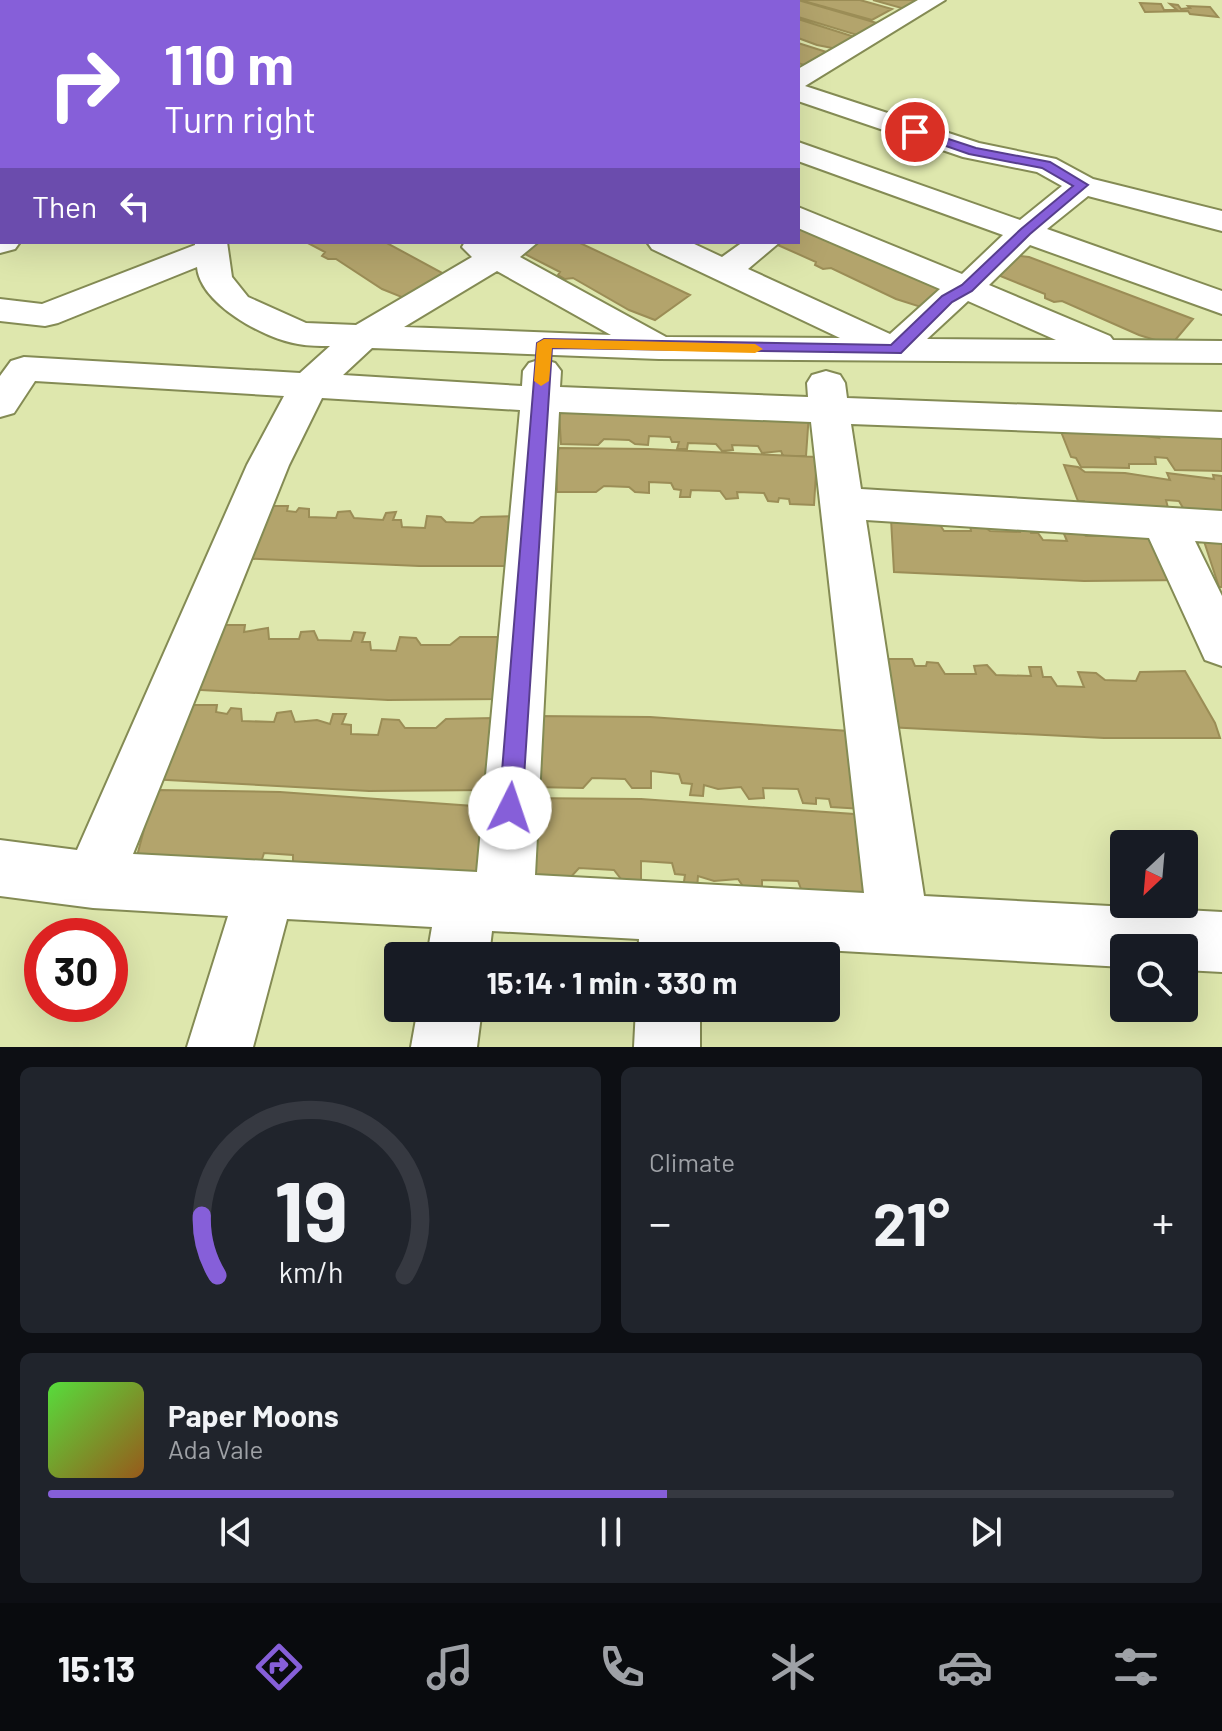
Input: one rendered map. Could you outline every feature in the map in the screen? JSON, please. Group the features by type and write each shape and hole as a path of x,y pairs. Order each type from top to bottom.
{"street":[{"path":"800,79 934,0"},
{"path":"800,93 973,151 1046,165 1082,185 1222,221"},
{"path":"800,152 1222,303"},
{"path":"895,350 947,299 967,288 1026,231 1082,185"},
{"path":"800,217 1114,351"},
{"path":"668,244 895,350"},
{"path":"727,269 761,244"},
{"path":"0,329 45,315 212,246 215,279 236,304 300,334 659,348 1222,352"},
{"path":"93,880 268,465 309,386 362,337 496,247 659,348"},
{"path":"0,310 45,315"},
{"path":"476,920 540,399 544,343"},
{"path":"822,349 898,924"},
{"path":"0,404 24,369 540,399 1222,425"},
{"path":"842,503 1222,527"},
{"path":"1165,525 1222,646"},
{"path":"0,868 93,880 265,890 476,920 669,934 898,924 1222,942"},
{"path":"220,1047 265,890"},
{"path":"444,1047 448,1022"},
{"path":"667,1047 668,1022"}],"building":[{"path":"800,0 860,0 892,9 872,20"},
{"path":"873,0 921,0 905,9"},
{"path":"800,1 877,23 857,35 800,18"},
{"path":"1140,3 1161,4 1164,10 1177,10 1170,4 1178,5 1181,9 1190,8 1188,6 1210,7 1218,17 1190,14 1188,11 1145,12"},
{"path":"800,20 858,38 837,49 800,39"},
{"path":"800,44 833,54 810,67 800,64"},
{"path":"800,226 952,285 924,308 896,299 831,268 823,269 815,265 816,262 776,244 800,244"},
{"path":"310,244 389,244 446,275 404,298 382,289 336,259 322,256 325,252"},
{"path":"530,244 582,244 690,295 655,320 629,310 573,278 565,279 558,275 560,272 517,250"},
{"path":"1012,255 1029,257 1193,319 1171,345 1139,335 1062,301 1054,302 1045,298 1045,294 988,271"},
{"path":"562,404 809,413 806,456 783,456 781,451 762,453 758,446 732,445 733,450 722,451 716,444 688,443 687,449 677,449 679,442 672,442 670,437 649,436 648,445 604,439 598,445 561,444 559,413"},
{"path":"1058,424 1159,438 1156,432 1222,435 1222,471 1175,470 1167,458 1155,457 1156,464 1129,464 1129,468 1081,467 1076,458 1071,457"},
{"path":"559,448 817,457 814,505 790,504 789,499 779,498 778,502 768,501 764,493 737,492 738,498 726,499 720,491 691,490 690,497 680,497 681,490 674,489 671,483 649,482 649,493 635,492 629,487 604,486 596,492 557,492 556,457"},
{"path":"1064,465 1078,467 1085,472 1125,473 1170,480 1167,473 1214,479 1213,475 1222,476 1222,515 1187,515 1179,501 1166,500 1168,508 1089,511 1084,501 1078,501"},
{"path":"263,506 288,506 287,511 296,512 299,508 309,509 309,517 336,518 338,512 350,511 354,518 383,520 386,513 396,512 393,520 401,520 402,527 425,528 427,516 441,517 446,522 473,523 481,517 521,516 519,566 419,566 235,558"},
{"path":"891,519 915,519 918,524 928,525 928,521 938,522 944,531 971,531 970,524 981,524 990,531 1020,532 1019,525 1029,525 1031,533 1038,533 1043,540 1067,541 1062,529 1077,530 1086,536 1113,536 1118,529 1164,538 1186,580 1084,581 894,572"},
{"path":"1201,532 1222,533 1222,587 1219,587"},
{"path":"218,625 245,625 244,632 268,628 269,639 299,639 301,632 314,631 318,640 351,641 354,632 365,633 362,642 370,642 371,650 396,651 400,637 416,638 421,645 450,645 460,637 503,637 501,699 388,700 184,689"},
{"path":"885,659 912,659 915,666 926,666 927,662 938,663 945,674 976,674 974,666 987,665 996,675 1031,676 1029,667 1041,667 1043,677 1051,677 1057,686 1084,687 1078,672 1096,673 1105,680 1136,681 1140,672 1185,671 1215,723 1220,738 1104,738 887,727"},
{"path":"188,705 217,705 216,712 227,714 231,708 241,709 242,721 274,722 277,713 291,711 295,722 317,720 330,724 333,714 346,714 342,724 351,725 351,734 378,735 382,719 399,720 405,728 436,728 446,719 493,718 489,790 369,791 150,779"},
{"path":"536,716 650,717 863,732 863,809 831,807 829,799 816,798 816,804 803,803 798,789 763,788 764,798 749,799 741,787 718,789 704,785 703,796 690,795 692,784 682,783 679,774 651,771 651,788 632,788 625,779 592,778 583,788 533,787"},
{"path":"159,790 280,792 501,808 478,895 293,867 293,855 264,853 258,872 137,856 150,807"},
{"path":"520,798 641,799 868,815 868,903 804,897 798,881 762,880 762,891 747,892 738,879 714,881 698,876 697,889 683,888 685,875 675,874 672,863 641,861 641,881 621,879 614,870 579,868 569,879 515,879"}],"slow traffic":[{"path":"541,381 544,343 755,349"}],"route":[{"path":"510,808 544,343 659,348 895,350 947,299 967,288 1026,231 1082,185 1046,165 973,151 915,132"}]}
